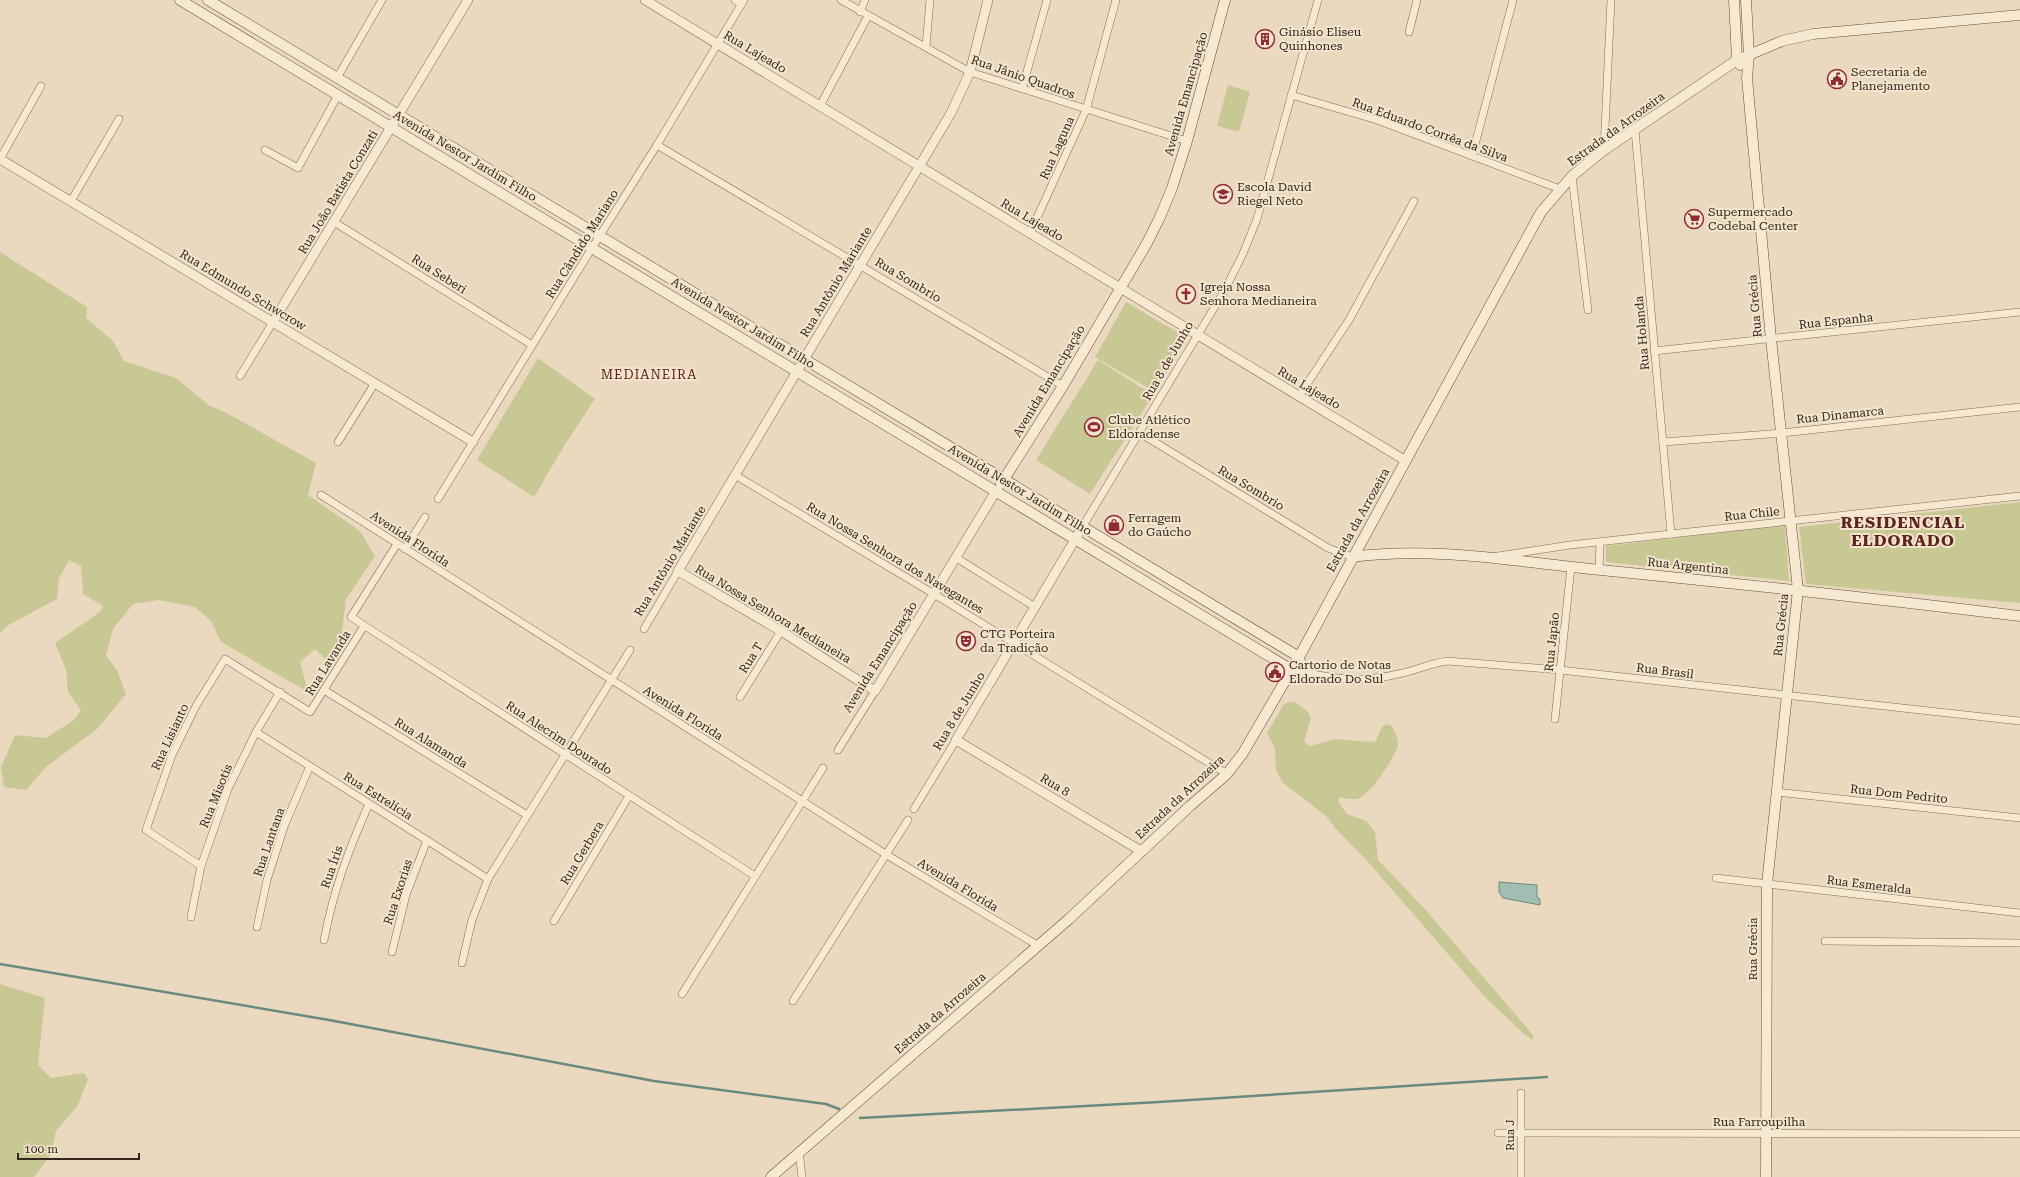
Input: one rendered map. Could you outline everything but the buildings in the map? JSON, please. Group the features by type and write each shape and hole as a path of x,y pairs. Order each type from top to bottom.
{"main road":[{"name":"Avenida Nestor Jardim Filho","path":"180,0 1292,670"},
{"name":"Avenida Nestor Jardim Filho","path":"208,0 1299,657"},
{"name":"Avenida Emancipação","path":"996,491 1063,386 1147,243 1160,217 1172,188 1187,141 1225,0"},
{"path":"1734,0 1738,60"},
{"name":"Rua Grécia","path":"1746,0 1749,55 1747,78 1771,338 1798,590 1766,884 1766,1177"},
{"name":"Estrada da Arrozeira","path":"771,1177 1037,945 1070,919 1141,851 1227,774 1243,753 1292,670 1352,557 1406,461 1541,212 1572,176 1604,150 1738,60 1782,41 1813,34 2020,15"},
{"path":"290,66 297,54"},
{"name":"Rua Grécia","path":"1738,60 1747,78"},
{"path":"888,426 895,414"},
{"name":"Rua Argentina","path":"1352,557 1379,553 1487,557 1798,590 2020,616"}],"street":[{"path":"337,78 382,0"},
{"name":"Rua João Batista Conzati","path":"240,376 468,0"},
{"name":"Rua Lajeado","path":"645,0 1406,461"},
{"path":"734,0 743,2"},
{"name":"Rua Jânio Quadros","path":"841,0 860,12 970,72 1187,141"},
{"path":"860,12 865,0"},
{"path":"926,47 930,0"},
{"name":"Rua Antônio Mariante","path":"644,629 951,113 970,72 988,0"},
{"path":"1022,89 1047,0"},
{"name":"Rua Laguna","path":"1030,233 1086,110 1116,0"},
{"name":"Rua 8 de Junho","path":"914,809 1140,433 1226,287 1242,256 1257,219 1318,0"},
{"path":"1409,32 1417,0"},
{"path":"1472,156 1513,0"},
{"path":"1604,150 1611,0"},
{"name":"Rua Cândido Mariano","path":"438,500 532,345 657,145 743,2"},
{"path":"820,106 868,16"},
{"path":"0,159 42,86"},
{"path":"265,150 298,168 338,95"},
{"name":"Rua Eduardo Corrêa da Silva","path":"1292,95 1377,120 1560,189"},
{"path":"71,201 119,119"},
{"name":"Rua Holanda","path":"1634,130 1671,534"},
{"name":"Rua Sombrio","path":"657,145 861,264 1063,386"},
{"name":"Rua Edmundo Schwcrow","path":"0,159 473,442"},
{"path":"1572,176 1588,310"},
{"path":"1299,396 1349,320 1414,202"},
{"name":"Rua Seberi","path":"334,222 532,345"},
{"name":"Rua Espanha","path":"1654,351 2020,312"},
{"path":"338,442 375,383"},
{"name":"Rua Dinamarca","path":"1663,442 1782,433 2020,407"},
{"name":"Rua Sombrio","path":"1140,433 1328,548 1352,557"},
{"name":"Rua Nossa Senhora dos Navegantes","path":"735,475 934,594 1227,774"},
{"name":"Avenida Emancipação","path":"838,750 996,491"},
{"name":"Avenida Florida","path":"321,495 611,681 887,855 1037,945"},
{"name":"Rua Chile","path":"1487,557 1570,545 1600,543 2020,496"},
{"path":"405,549 425,516"},
{"path":"1599,570 1600,543"},
{"name":"Rua Lavanda","path":"351,617 397,544"},
{"path":"955,557 1035,607"},
{"name":"Rua Japão","path":"1554,719 1571,567"},
{"name":"Rua Nossa Senhora Medianeira","path":"678,571 781,631 875,691"},
{"name":"Rua Alecrim Dourado","path":"351,617 755,876"},
{"name":"Rua Lavanda","path":"280,692 310,712 364,626"},
{"name":"Rua T","path":"740,697 781,631"},
{"path":"462,963 472,920 488,879 630,650"},
{"path":"1299,657 1309,673"},
{"name":"Rua Lisianto","path":"201,866 146,830 172,755 196,706 225,659 280,692"},
{"name":"Rua Brasil","path":"1292,670 1346,680 1372,679 1400,674 1434,662 1448,661 1560,670 2020,721"},
{"name":"Rua Alamanda","path":"324,690 527,815"},
{"name":"Rua Misotis","path":"191,917 201,866 228,789 256,732 280,692"},
{"name":"Rua Estrelícia","path":"256,732 488,879"},
{"name":"Rua 8","path":"956,740 1141,851"},
{"name":"Rua Lantana","path":"257,927 267,880 285,824 310,766"},
{"path":"682,994 823,768"},
{"name":"Rua Dom Pedrito","path":"1776,792 2020,818"},
{"name":"Rua Gerbera","path":"554,921 629,796"},
{"name":"Rua Íris","path":"324,940 332,901 347,853 370,804"},
{"path":"793,1001 908,820"},
{"name":"Rua Exorias","path":"392,952 406,896 427,840"},
{"name":"Rua Esmeralda","path":"1716,878 2020,913"},
{"path":"1825,941 2020,943"},
{"name":"Rua J","path":"1521,1093 1521,1177"},
{"name":"Rua Farroupilha","path":"1498,1133 1766,1132 2020,1134"},
{"path":"799,1151 802,1177"}],"green space":[{"path":"1228,85 1250,92 1239,132 1217,126"},
{"path":"0,252 87,307 86,318 113,341 124,361 176,378 210,406 225,412 316,463 308,495 360,531 375,556 346,599 341,640 327,660 315,649 300,662 308,692 221,642 211,621 195,607 159,600 133,604 113,629 106,655 118,672 126,694 97,729 46,767 26,790 4,787 1,767 15,735 46,738 74,720 81,710 68,692 66,670 55,643 100,612 103,606 83,594 81,566 69,560 59,578 57,599 7,626 0,633"},
{"path":"1126,302 1187,338 1155,392 1095,357"},
{"path":"538,358 595,399 564,446 534,497 477,460"},
{"name":"Clube Atlético Eldoradense","path":"1098,360 1153,395 1090,494 1036,460"},
{"path":"2020,502 2020,603 1806,584 1799,527"},
{"path":"1785,525 1789,581 1606,562 1606,546"},
{"path":"1294,701 1308,712 1311,718 1304,742 1310,746 1335,739 1370,742 1376,741 1381,728 1386,724 1392,726 1397,737 1398,744 1393,757 1382,775 1369,791 1362,796 1357,799 1339,797 1339,803 1347,814 1366,821 1375,832 1378,860 1424,908 1533,1035 1533,1040 1525,1035 1486,998 1370,864 1336,829 1326,816 1282,782 1276,770 1275,749 1267,733 1284,704"},
{"path":"0,984 45,998 38,1065 51,1078 84,1073 88,1079 78,1105 56,1131 51,1154 34,1177 0,1177"}],"shaded area":[{"path":"1499,882 1537,885 1537,897 1540,899 1540,905 1503,898 1499,892"}],"waterway":[{"path":"0,964 329,1020 654,1081 826,1104 839,1109"},
{"path":"860,1118 1159,1102 1547,1077"}],"place":[{"name":"Ginásio Eliseu Quinhones","path":"1265,39"},
{"name":"Secretaria de Planejamento","path":"1837,79"},
{"name":"Escola David Riegel Neto","path":"1223,194"},
{"name":"Supermercado Codebal Center","path":"1694,219"},
{"name":"Igreja Nossa Senhora Medianeira","path":"1186,294"},
{"name":"Clube Atlético Eldoradense","path":"1094,427"},
{"name":"Ferragem do Gaúcho","path":"1114,525"},
{"name":"CTG Porteira da Tradição","path":"966,641"},
{"name":"Cartorio de Notas Eldorado Do Sul","path":"1275,672"}],"district":[{"name":"MEDIANEIRA","path":"649,374"},
{"name":"RESIDENCIAL ELDORADO","path":"1903,531"}]}
